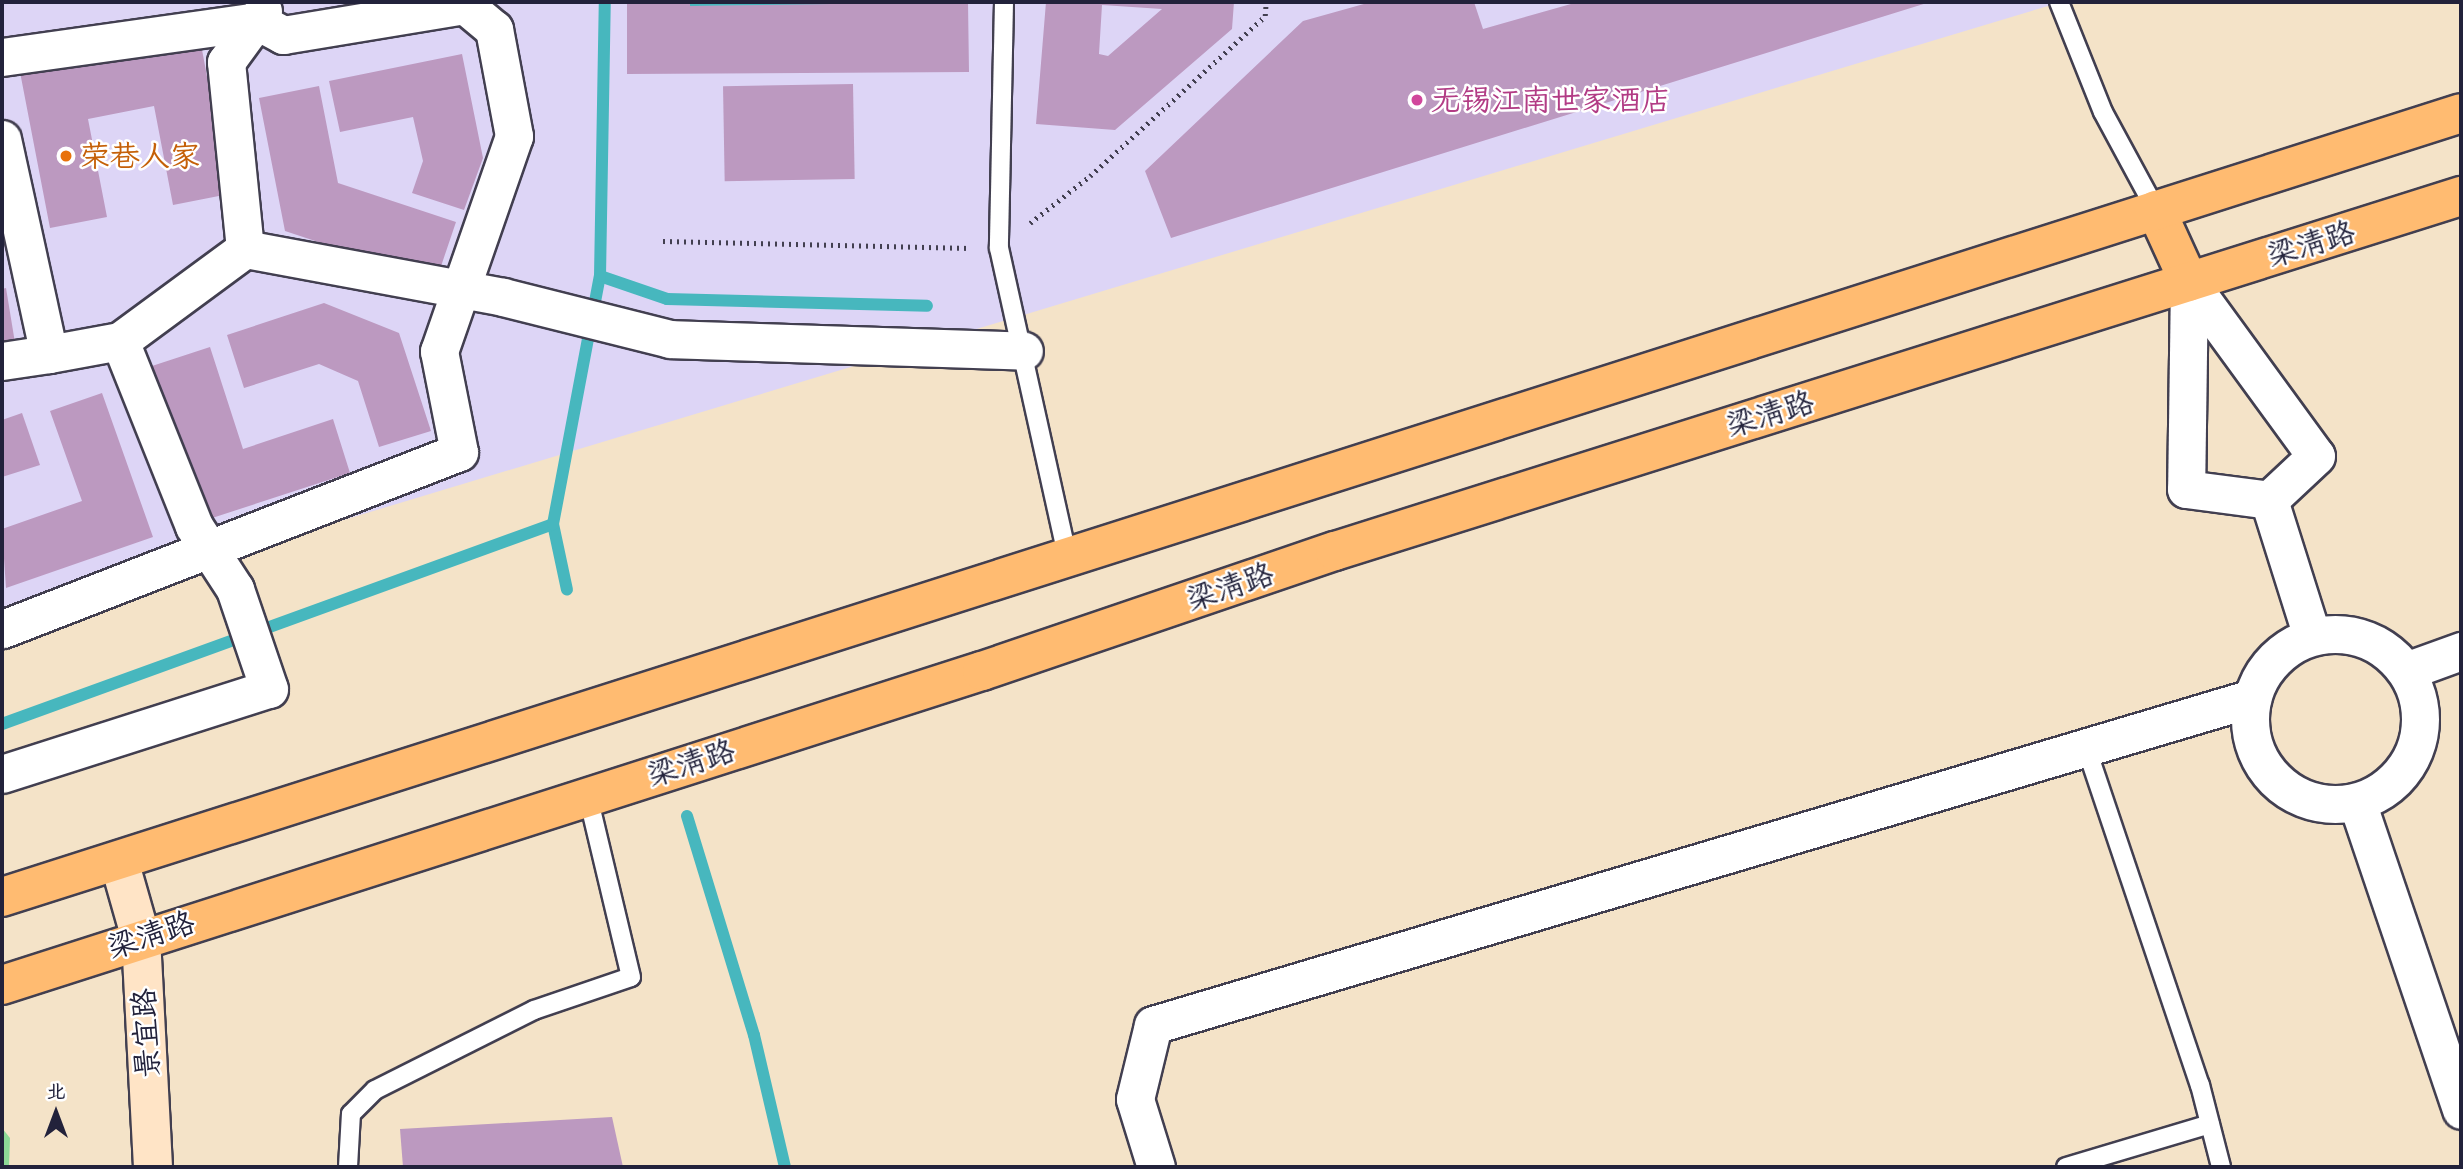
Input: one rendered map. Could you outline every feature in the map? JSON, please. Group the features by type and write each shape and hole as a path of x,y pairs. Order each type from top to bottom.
{"main road":[{"path":"2,897 2461,113"},
{"name":"梁清路","path":"2,985 141,938 982,671 1335,551 2461,197"},
{"path":"2156,210 2189,282"}],"street":[{"path":"2,629 209,546 459,452 439,351 462,291 513,136 494,29 465,5 283,35 262,11"},
{"path":"2,57 262,11"},
{"path":"245,249 226,62 262,11"},
{"path":"2,139 49,354"},
{"path":"2,361 120,341 245,249 503,297 670,339 1024,351"},
{"path":"2189,282 2186,488 2269,500"},
{"path":"2189,282 2316,456 2269,500"},
{"path":"2,774 269,689 256,658 235,589 194,526 120,341"},
{"path":"2269,500 2312,636"},
{"path":"2339,634 2365,639 2388,652 2406,671 2418,695 2421,721 2416,748 2403,771 2384,790 2357,802 2327,805 2298,797 2274,780 2257,756 2249,727 2252,698 2264,670 2285,650 2312,636 2339,634"},
{"path":"2406,671 2461,651"},
{"path":"1156,1167 1135,1099 1153,1025 2252,698"},
{"path":"2357,802 2461,1110"},
{"name":"景宜路","path":"119,861 141,938 153,1167"}],"lane":[{"path":"1004,2 999,248 1068,558"},
{"path":"2059,2 2103,112 2156,210"},
{"path":"2086,747 2210,1124 2221,1167"},
{"path":"348,1167 351,1114 375,1090 534,1010 631,977 588,796"},
{"path":"2066,1167 2210,1124"}],"shaded area":[{"path":"2,2 2061,2 2,623"}],"green space":[{"path":"2,1128 10,1138 9,1167 2,1167"}],"water":[{"path":"690,2 907,2 907,5 690,6"}],"building":[{"path":"627,2 690,2 690,6 968,2 969,72 627,74"},
{"path":"1046,2 1234,2 1232,29 1115,130 1036,124","holes":["1102,5 1162,9 1108,56 1099,54"]},
{"name":"无锡江南世家酒店","path":"1371,2 1474,2 1483,29 1578,2 1930,2 1171,238 1145,171 1303,21"},
{"name":"荣巷人家","path":"200,39 229,194 173,205 154,106 88,119 107,217 50,228 20,72"},
{"path":"462,54 483,158 464,210 412,193 423,161 413,117 340,132 329,81"},
{"path":"853,84 855,179 725,181 723,86"},
{"path":"319,86 338,183 456,222 436,281 285,231 259,98"},
{"path":"6,288 16,349 2,352 2,289"},
{"path":"324,303 399,333 431,431 379,447 358,381 319,364 244,388 227,335"},
{"path":"210,347 243,449 333,419 350,473 203,521 152,366"},
{"path":"102,393 153,537 6,588 2,529 82,501 50,411"},
{"path":"22,413 40,465 2,477 2,420"},
{"path":"612,1117 623,1167 403,1167 400,1129"}],"waterway":[{"path":"2,724 553,524 600,276 605,2"},
{"path":"600,276 667,299 927,306"},
{"path":"553,524 567,590"},
{"path":"687,816 754,1035 785,1167"}],"place":[{"name":"无锡江南世家酒店","path":"1417,100"},
{"name":"荣巷人家","path":"66,156"}]}
